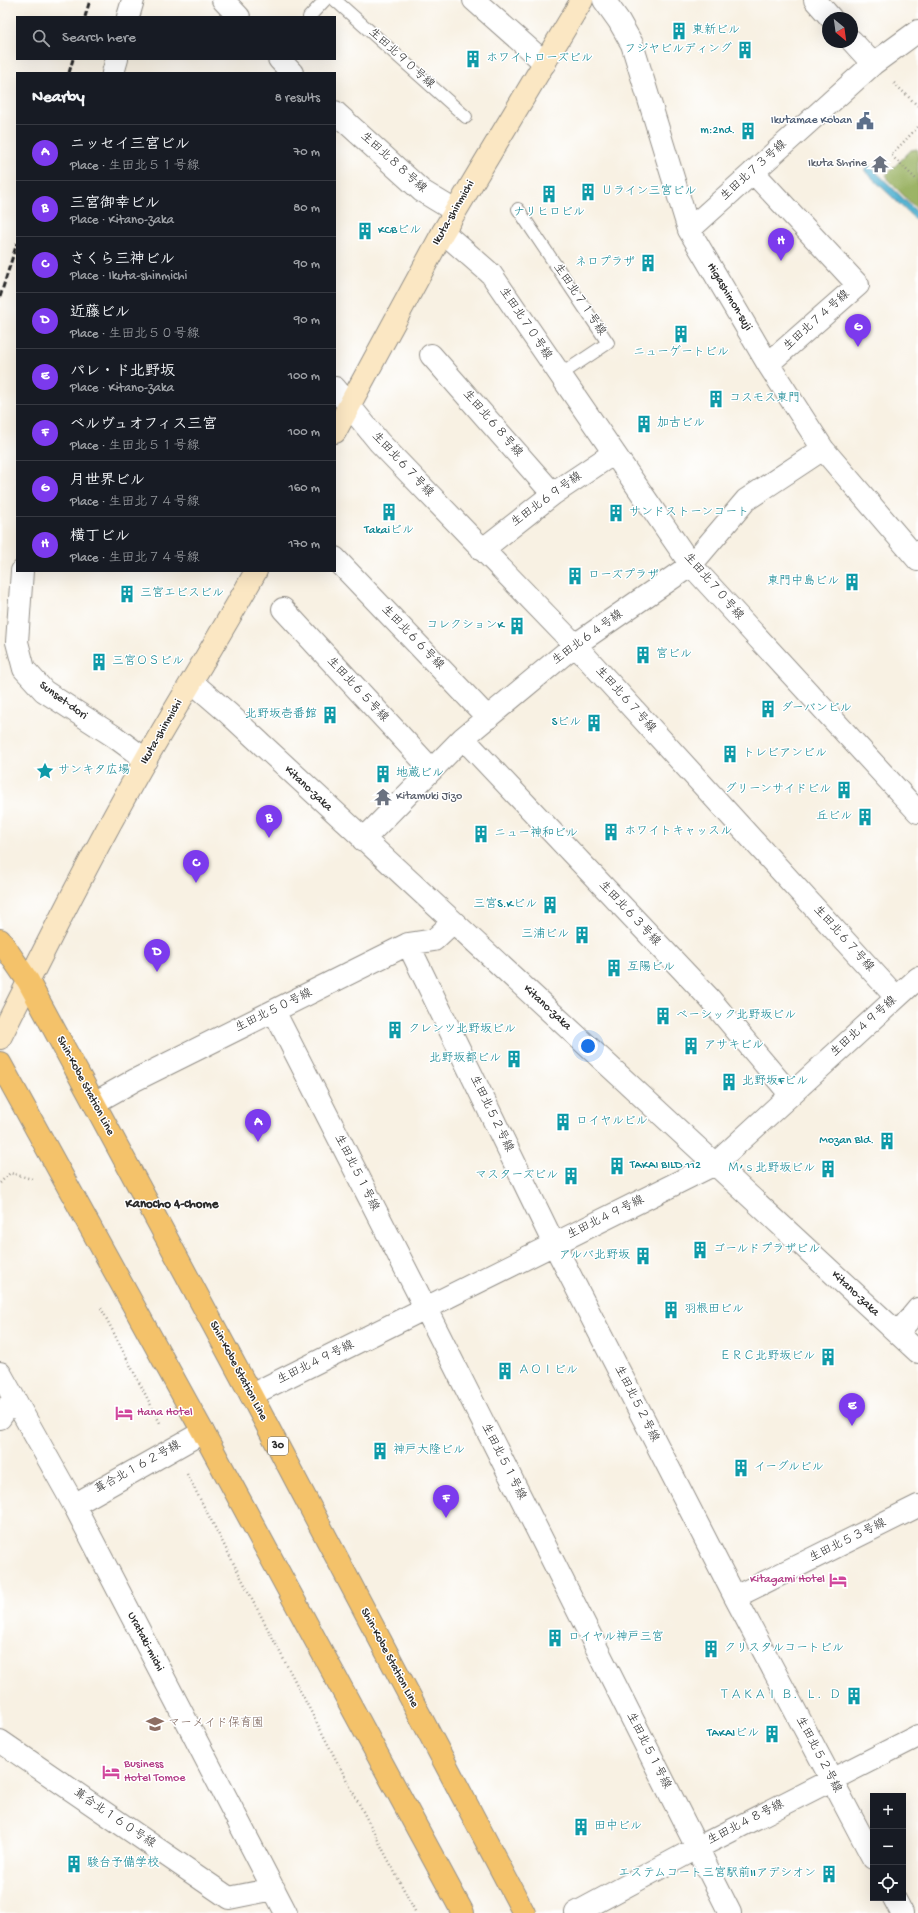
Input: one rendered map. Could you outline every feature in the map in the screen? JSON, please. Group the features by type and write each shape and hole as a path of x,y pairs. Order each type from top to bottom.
{"main road":[{"name":"Shin-Kobe Station Line","path":"0,940 28,981 94,1103 251,1395 524,1913"},
{"path":"0,1063 203,1432 463,1913"}],"street":[{"path":"128,16 133,0"},
{"path":"223,0 238,16"},
{"path":"474,0 545,63"},
{"name":"Ikuta-shinmichi","path":"336,430 442,232 582,0"},
{"name":"Higashimon-suji","path":"604,0 632,44 689,230 768,364 822,449 918,560"},
{"path":"815,0 826,12"},
{"name":"生田北７３号線","path":"689,230 872,64 918,31"},
{"path":"857,48 872,64"},
{"path":"113,72 117,60"},
{"path":"280,60 291,72"},
{"name":"生田北８８号線","path":"336,113 422,191 455,211"},
{"name":"生田北７４号線","path":"753,172 858,285 768,364"},
{"name":"生田北７０号線","path":"442,232 491,274 691,565 918,812"},
{"name":"生田北６８号線","path":"431,355 553,494"},
{"name":"生田北６７号線","path":"336,389 379,442 575,645 896,997"},
{"name":"生田北６４号線","path":"363,840 464,738 575,645 691,565 746,500 822,449"},
{"name":"生田北６９号線","path":"482,550 553,494 614,453"},
{"name":"生田北６６号線","path":"336,559 488,718"},
{"name":"Sunset-dori","path":"22,572 17,642 24,669 44,691 146,760"},
{"name":"Ikuta-shinmichi","path":"0,1038 52,933 146,760 255,572"},
{"name":"生田北６５号線","path":"283,609 432,770"},
{"name":"Kitano-zaka","path":"192,682 228,713 363,840 918,1352"},
{"name":"生田北６３号線","path":"464,738 710,999 790,1094"},
{"name":"生田北５０号線","path":"94,1103 135,1080 408,944 434,940 453,922"},
{"name":"生田北５２号線","path":"408,944 554,1244 735,1597 870,1852"},
{"name":"生田北４９号線","path":"251,1395 715,1164 918,978"},
{"name":"生田北５１号線","path":"274,1011 426,1308 730,1913"},
{"path":"898,1334 918,1309"},
{"name":"Urataki-michi","path":"0,1373 74,1505 286,1913"},
{"path":"0,1418 14,1399"},
{"name":"葺合北１６２号線","path":"74,1505 203,1432"},
{"name":"生田北５３号線","path":"735,1597 918,1506"},
{"name":"生田北４８号線","path":"576,1913 697,1848 918,1736"},
{"name":"葺合北１６０号線","path":"0,1741 229,1898 274,1889"},
{"path":"896,1901 902,1913"}],"lane":[{"path":"310,16 325,0"},
{"name":"生田北９０号線","path":"335,0 466,117"},
{"name":"生田北７１号線","path":"518,209 608,343 560,375"}],"path":[{"path":"872,64 918,106"},
{"path":"918,127 891,155 918,181"},
{"path":"0,1183 10,1173 32,1179 35,1184"},
{"path":"97,1301 416,1913"}],"green space":[{"path":"917,149 918,210 887,179 886,175 911,150"}],"water":[{"path":"869,165 918,213 918,222 864,170"}],"railway":[{"path":"85,16 90,0"},
{"path":"69,72 73,60"},
{"path":"0,297 16,246"}],"place":[{"name":"東新ビル","path":"679,31"},
{"name":"フジヤビルディング","path":"745,50"},
{"name":"ホワイトローズビル","path":"473,59"},
{"name":"Ikutamae Koban","path":"865,121"},
{"name":"m:2nd.","path":"748,131"},
{"name":"Ikuta Shrine","path":"880,164"},
{"name":"Ｕライン三宮ビル","path":"588,192"},
{"name":"ナリヒロビル","path":"549,194"},
{"name":"KCBビル","path":"365,231"},
{"name":"横丁ビル","path":"781,261"},
{"name":"ネロプラザ","path":"648,263"},
{"name":"ニューゲートビル","path":"681,334"},
{"name":"月世界ビル","path":"858,347"},
{"name":"コスモス東門","path":"716,399"},
{"name":"加古ビル","path":"644,424"},
{"name":"Takaiビル","path":"389,512"},
{"name":"サンドストーンコート","path":"616,513"},
{"name":"ローズプラザ","path":"575,576"},
{"name":"東門中島ビル","path":"852,582"},
{"name":"三宮エビスビル","path":"127,594"},
{"name":"コレクションK","path":"517,626"},
{"name":"宮ビル","path":"643,655"},
{"name":"三宮ＯＳビル","path":"99,662"},
{"name":"ダーバンビル","path":"768,709"},
{"name":"北野坂壱番館","path":"330,715"},
{"name":"Sビル","path":"594,723"},
{"name":"トレビアンビル","path":"730,754"},
{"name":"サンキタ広場","path":"45,771"},
{"name":"地蔵ビル","path":"383,774"},
{"name":"グリーンサイドビル","path":"844,790"},
{"name":"Kitamuki Jizo","path":"383,797"},
{"name":"丘ビル","path":"865,817"},
{"name":"ホワイトキャッスル","path":"611,832"},
{"name":"ニュー神和ビル","path":"481,834"},
{"name":"三宮御幸ビル","path":"269,838"},
{"name":"さくら三神ビル","path":"196,883"},
{"name":"三宮S.Kビル","path":"550,905"},
{"name":"三浦ビル","path":"582,935"},
{"name":"互陽ビル","path":"614,968"},
{"name":"近藤ビル","path":"157,972"},
{"name":"ベーシック北野坂ビル","path":"663,1016"},
{"name":"クレンツ北野坂ビル","path":"395,1030"},
{"name":"アサキビル","path":"691,1046"},
{"name":"北野坂都ビル","path":"514,1059"},
{"name":"北野坂Fビル","path":"729,1082"},
{"name":"ロイヤルビル","path":"563,1122"},
{"name":"Mozan Bld.","path":"887,1141"},
{"name":"ニッセイ三宮ビル","path":"258,1142"},
{"name":"TAKAI BILD 112","path":"617,1166"},
{"name":"Ｍ’ｓ北野坂ビル","path":"828,1169"},
{"name":"マスターズビル","path":"571,1176"},
{"name":"ゴールドプラザビル","path":"700,1250"},
{"name":"アルバ北野坂","path":"643,1256"},
{"name":"羽根田ビル","path":"671,1310"},
{"name":"ＥＲＣ北野坂ビル","path":"828,1357"},
{"name":"ＡＯＩビル","path":"505,1371"},
{"name":"Hana Hotel","path":"124,1413"},
{"name":"パレ・ド北野坂","path":"852,1426"},
{"name":"神戸大隆ビル","path":"380,1451"},
{"name":"イーグルビル","path":"741,1468"},
{"name":"ベルヴュオフィス三宮","path":"446,1518"},
{"name":"Kitagami Hotel","path":"838,1580"},
{"name":"ロイヤル神戸三宮","path":"555,1638"},
{"name":"クリスタルコートビル","path":"711,1649"},
{"name":"ＴＡＫＡＩ Ｂ．Ｌ．Ｄ","path":"854,1696"},
{"name":"マーメイド保育園","path":"155,1724"},
{"name":"TAKAIビル","path":"772,1734"},
{"name":"Business Hotel Tomoe","path":"111,1772"},
{"name":"田中ビル","path":"581,1827"},
{"name":"駿台予備学校","path":"74,1864"},
{"name":"エステムコート三宮駅前IIアデシオン","path":"829,1874"}],"district":[{"name":"Kanocho 4-chome","path":"172,1204"}]}
